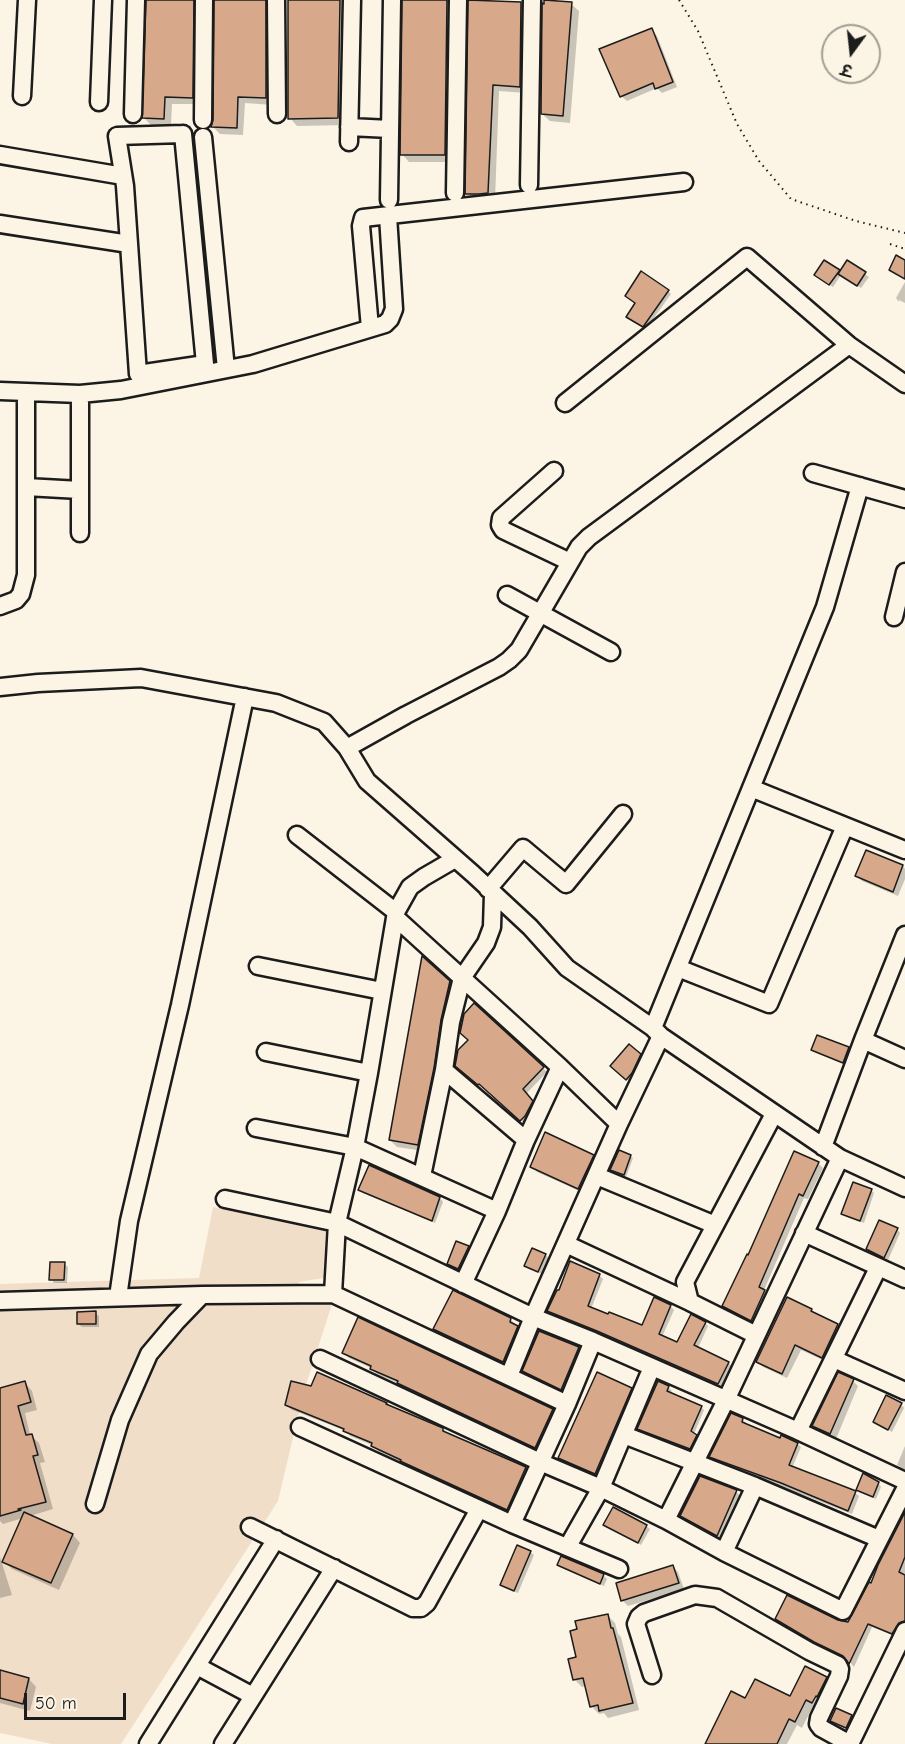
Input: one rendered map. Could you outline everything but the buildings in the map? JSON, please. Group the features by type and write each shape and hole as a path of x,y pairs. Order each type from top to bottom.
{"street":[{"path":"22,96 27,0"},
{"path":"99,102 103,0"},
{"path":"132,114 135,0"},
{"path":"204,0 203,128 226,369"},
{"path":"276,0 277,114"},
{"path":"352,0 349,134 390,129"},
{"path":"0,391 80,394 121,390 253,364 385,324 393,314 388,208 392,0"},
{"path":"455,193 458,0"},
{"path":"529,185 532,0"},
{"path":"183,134 206,364 138,374 129,244 117,136 183,134"},
{"path":"0,155 123,176"},
{"path":"370,328 361,222 363,218 388,208 684,182"},
{"path":"0,224 129,244"},
{"path":"565,403 747,257 849,345 905,384"},
{"path":"347,748 499,668 509,660 519,650 579,547 589,537 849,345"},
{"path":"0,606 16,600 25,586 26,392"},
{"path":"80,394 80,533"},
{"path":"554,471 501,518 500,525 503,530 570,562"},
{"path":"813,473 905,499"},
{"path":"509,1376 657,1032 678,968 825,607 860,486"},
{"path":"26,487 80,490"},
{"path":"894,617 905,572"},
{"path":"507,595 611,652"},
{"path":"0,687 141,678 276,703 324,722 347,748 367,781 530,927 567,968 823,1147 840,1158 905,1188"},
{"path":"118,1297 129,1221 180,1005 245,697"},
{"path":"751,788 905,850"},
{"path":"422,1176 444,1071 451,1022 462,978 486,943 492,927 491,891 523,848 566,884 623,814"},
{"path":"678,968 770,1004 845,826"},
{"path":"297,835 396,914 619,1124"},
{"path":"333,1294 337,1223 355,1147 396,914 410,887 455,859"},
{"path":"823,1147 905,935"},
{"path":"258,966 382,991"},
{"path":"863,1040 905,1059"},
{"path":"266,1052 369,1072"},
{"path":"463,1284 560,1067"},
{"path":"444,1071 526,1140"},
{"path":"690,1302 685,1282 774,1114"},
{"path":"255,1128 355,1147 497,1211"},
{"path":"666,1520 726,1400 840,1158"},
{"path":"597,1176 715,1225"},
{"path":"225,1199 337,1223 533,1317 798,1431 905,1481"},
{"path":"804,1233 905,1279"},
{"path":"566,1244 756,1335"},
{"path":"798,1431 878,1268"},
{"path":"0,1301 333,1294 567,1404"},
{"path":"95,1504 120,1420 149,1353 202,1295"},
{"path":"512,1524 593,1341"},
{"path":"320,1359 540,1462 601,1488 843,1611 905,1489"},
{"path":"834,1359 905,1391"},
{"path":"568,1546 601,1488 652,1368"},
{"path":"300,1426 512,1524 619,1569"},
{"path":"624,1435 755,1486 879,1539"},
{"path":"723,1552 755,1486"},
{"path":"250,1527 413,1608 421,1608 427,1603 479,1509"},
{"path":"148,1744 276,1539"},
{"path":"223,1744 334,1568"},
{"path":"652,1675 636,1624 639,1617 644,1613 695,1595 717,1598 809,1651 838,1665 839,1676 818,1724 821,1728 850,1744 905,1631"},
{"path":"197,1666 253,1696"}],"path":[{"path":"679,0 698,31 737,124 759,161 791,199 856,221 905,233"},
{"path":"890,244 905,249"}],"shaded area":[{"path":"213,1207 326,1229 324,1278 299,1282 297,1297 333,1301 304,1391 278,1501 121,1744 52,1744 0,1733 0,1284 199,1278"}]}
